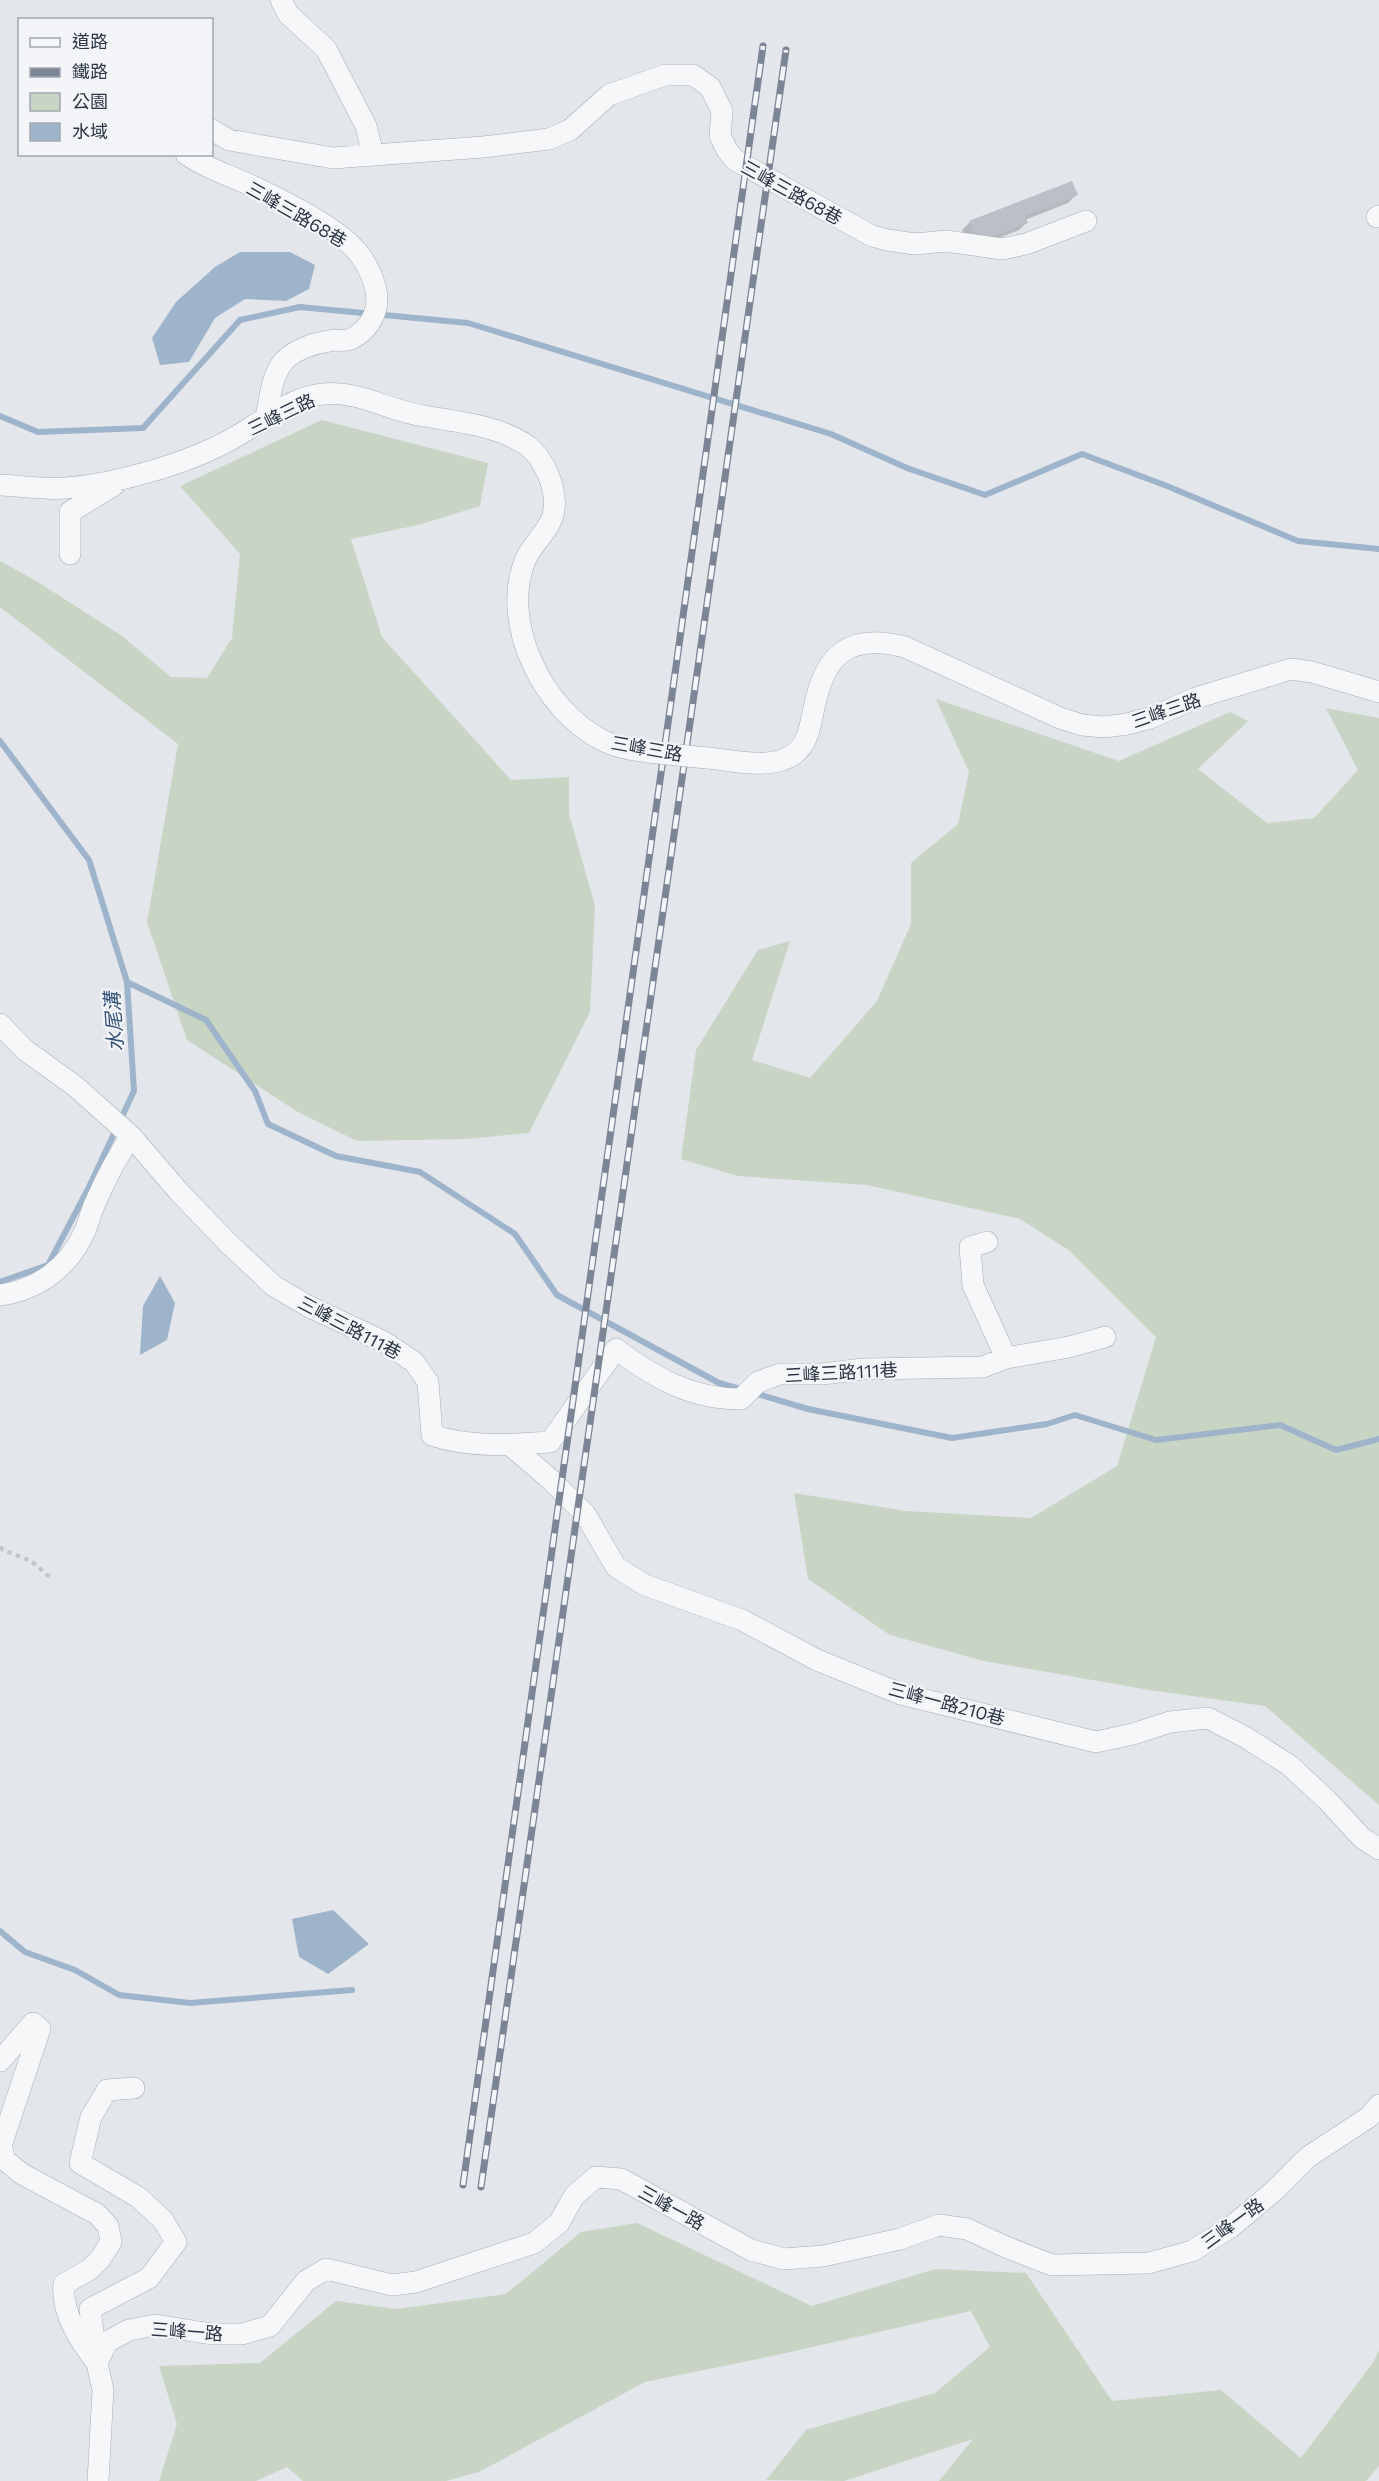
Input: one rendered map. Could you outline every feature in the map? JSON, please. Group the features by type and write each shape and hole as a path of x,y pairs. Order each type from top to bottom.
{"street":[{"path":"281,0 288,14 326,49 366,126 373,155"},
{"name":"三峰三路68巷","path":"213,131 229,140 333,158 483,147 549,139 570,130 609,95 665,75 693,75 710,87 722,111 720,136 735,160 872,236 915,244 946,241 1002,249 1026,244 1086,221"},
{"name":"三峰三路68巷","path":"190,156 216,171 251,185 335,232 361,254 371,272 376,291 376,313 362,332 349,340 329,341 305,347 284,361 273,379 266,417"},
{"name":"三峰三路","path":"0,485 65,489 169,466 230,440 266,417 301,400 320,394 340,393 359,397 419,416 488,428 509,436 528,447 542,460 553,492 554,512 524,562 519,586 523,634 530,658 553,700 576,723 612,744 648,752 771,763 794,754 809,736 814,705 830,663 845,649 863,642 883,642 904,647 1060,718 1104,727 1150,718 1197,698 1291,669 1312,672 1379,692"},
{"path":"70,554 70,512 127,476"},
{"name":"三峰三路111巷","path":"0,1024 25,1050 75,1086 130,1135 204,1218 274,1286 308,1306 384,1342 414,1362 428,1382 432,1435 454,1442 510,1445 550,1442 616,1349 676,1387 717,1399 741,1399 758,1382 780,1374 822,1374 863,1369 983,1367 1006,1358 1069,1347 1105,1337"},
{"path":"0,1295 11,1294 45,1281 66,1263 84,1233 112,1166 130,1135"},
{"path":"987,1242 970,1247 973,1286 1006,1358"},
{"name":"三峰一路210巷","path":"510,1445 550,1479 585,1514 616,1567 645,1585 742,1620 817,1660 901,1694 1096,1742 1133,1734 1170,1722 1208,1718 1245,1737 1289,1766 1327,1800 1362,1838 1379,1849"},
{"path":"0,2061 33,2023 40,2029 1,2146 5,2160 22,2175 97,2214 108,2226 111,2242 100,2259 88,2270 64,2284 63,2294 75,2334 98,2363"},
{"path":"98,2481 103,2390 90,2309 149,2278 176,2242 163,2220 138,2197 80,2163 91,2117 107,2090 134,2088"},
{"name":"三峰一路","path":"98,2363 107,2342 129,2330 155,2325 212,2334 242,2334 270,2326 306,2281 326,2269 392,2285 416,2282 534,2243 558,2223 574,2196 596,2177 621,2179 751,2250 784,2259 823,2256 900,2239 939,2225 967,2229 1052,2265 1149,2263 1192,2251 1231,2227 1274,2191 1308,2157 1369,2117 1379,2105"}],"path":[{"path":"0,1546 3,1550 31,1561 51,1578"}],"green space":[{"path":"322,420 488,463 480,506 418,525 351,539 382,637 511,780 569,777 569,814 595,906 590,1012 529,1133 467,1139 357,1141 298,1112 187,1040 147,922 178,744 0,607 0,561 38,582 122,636 171,677 207,678 232,638 240,554 180,486"},
{"path":"936,699 1119,761 1230,712 1248,721 1198,769 1267,823 1314,818 1358,770 1326,708 1379,718 1379,1805 1265,1706 1149,1690 984,1661 890,1635 808,1579 794,1493 906,1511 1031,1518 1117,1466 1156,1337 1070,1251 1020,1219 867,1185 738,1176 681,1159 696,1050 758,950 790,941 752,1060 810,1078 877,1001 911,924 911,863 958,824 969,772"},
{"path":"637,2223 812,2306 936,2269 1026,2273 1112,2401 1221,2390 1301,2458 1372,2364 1379,2351 1379,2466 1366,2481 939,2481 973,2439 844,2481 766,2480 806,2430 935,2393 990,2347 971,2311 645,2382 479,2472 446,2481 303,2481 287,2467 256,2481 159,2481 177,2424 159,2366 260,2363 336,2301 397,2309 506,2294 581,2232"}],"water":[{"path":"240,252 290,252 315,265 309,289 286,301 245,299 215,318 189,362 160,365 152,338 176,302 215,267"},
{"path":"160,1276 175,1303 167,1340 140,1355 143,1306"},
{"path":"333,1910 369,1944 328,1974 299,1957 292,1919"}],"building":[{"path":"1072,181 1078,195 1025,216 1028,223 977,243 969,221"}],"waterway":[{"path":"0,416 38,432 143,428 240,320 300,307 468,323 831,434 907,468 985,495 1082,454 1167,486 1298,541 1379,549"},
{"name":"水尾溝","path":"0,741 89,860 127,982 134,1091 88,1189 48,1265 0,1282"},
{"path":"127,982 206,1020 255,1091 268,1124 336,1156 420,1172 515,1234 557,1295 719,1383 744,1390"},
{"path":"754,1393 808,1409 952,1438 1047,1424 1075,1415 1156,1440 1280,1425 1336,1450 1379,1439"},
{"path":"0,1931 25,1952 75,1970 119,1995 190,2003 352,1990"}],"railway":[{"path":"463,2185 763,46"},
{"path":"481,2187 786,50"}]}
